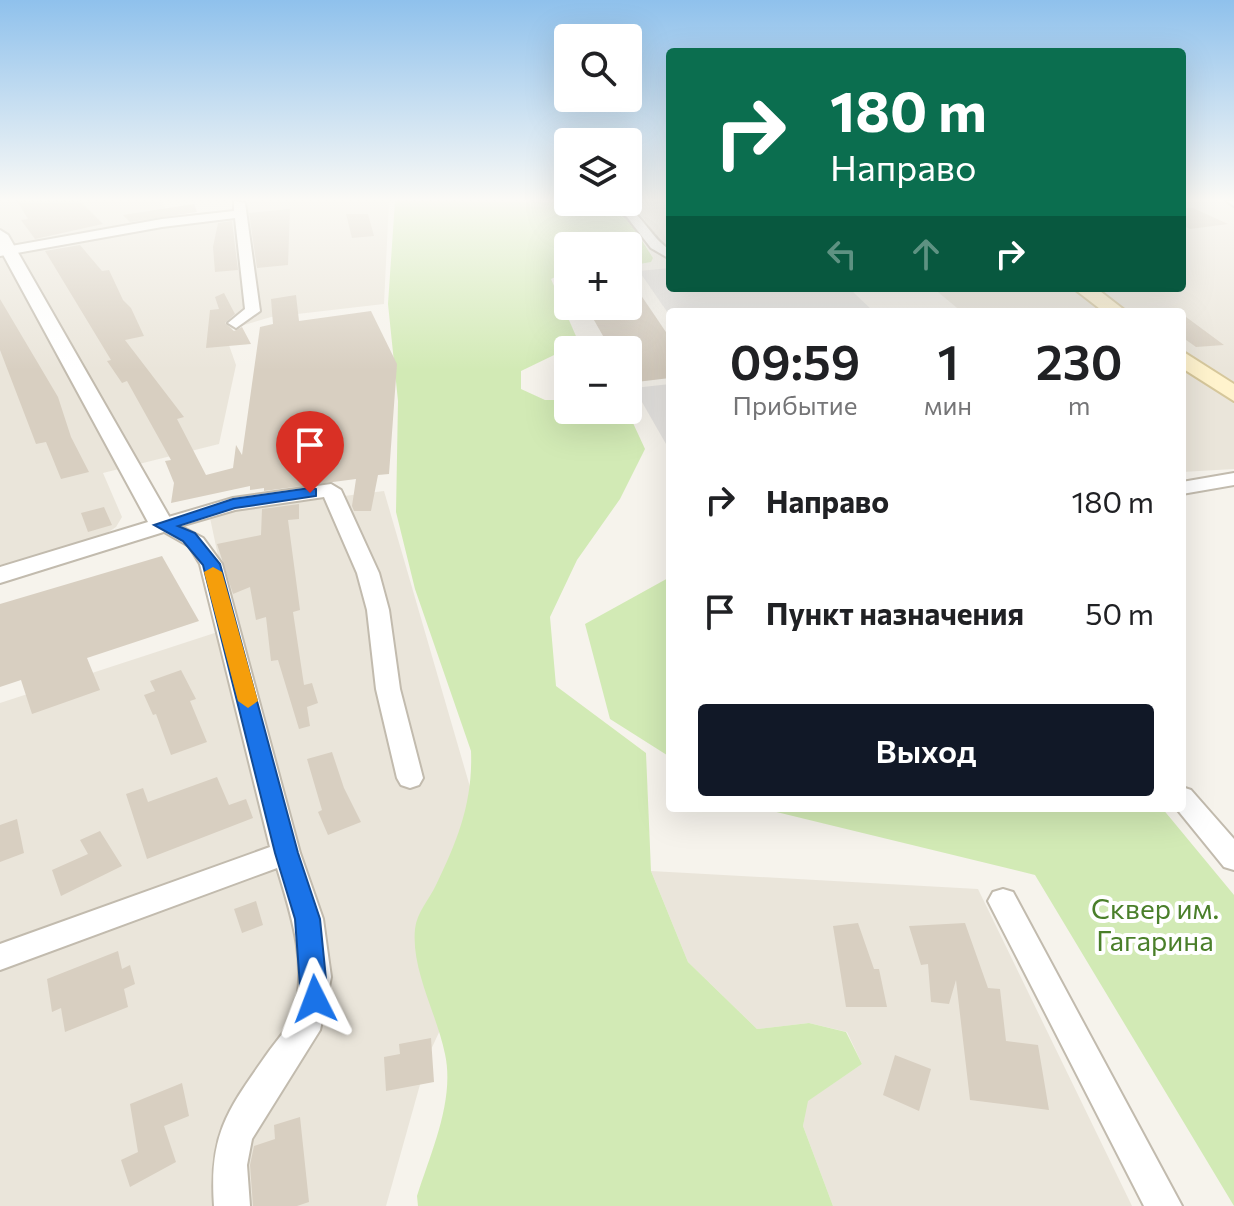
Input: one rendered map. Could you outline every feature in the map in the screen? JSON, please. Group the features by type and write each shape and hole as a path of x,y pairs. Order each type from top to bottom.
{"main road":[{"path":"1089,292 1111,308"},
{"path":"1186,361 1234,394"}],"street":[{"path":"9,257 162,525 189,537 211,564 286,853 308,919 315,999 309,1020 247,1112 235,1136 229,1165 232,1206"},
{"path":"236,323 253,311 248,257"},
{"path":"1186,487 1234,479"},
{"path":"0,575 233,504 331,490 345,528 368,573 378,610 388,689 410,778"},
{"path":"1186,802 1234,859"},
{"path":"0,957 286,853"},
{"path":"1003,901 1164,1206"}],"shaded area":[{"path":"0,257 386,257 384,304 271,317 224,331 236,365 219,444 103,473 122,517 116,527 101,537 0,566"},
{"path":"1186,257 1234,257 1234,469 1186,472 1186,308 957,308 938,292 1186,292"},
{"path":"666,268 666,292 853,292 870,308 666,308 642,275 642,271"},
{"path":"666,384 666,444 642,402 642,387"},
{"path":"384,491 502,897 428,1056 386,1206 0,1206 0,703 233,627 209,513"},
{"path":"651,871 978,889 1132,1206 833,1206 803,1126 807,1101 862,1064 847,1032 809,1023 757,1029 688,962"}],"green space":[{"path":"391,257 554,257 554,278 551,279 554,286 554,320 569,320 576,336 554,336 554,355 521,371 521,389 545,400 554,400 554,424 633,424 645,449 620,499 577,560 550,617 556,686 646,753 651,871 688,962 757,1029 809,1023 846,1032 862,1064 808,1101 803,1126 833,1206 418,1206 417,1196 444,1108 447,1072 441,1039 417,960 415,929 451,852 462,820 467,804 471,751 415,589 396,512 398,401 388,304"},
{"path":"642,257 653,257 651,262 642,264"},
{"path":"666,579 666,754 610,719 585,624"},
{"name":"Сквер им. Гагарина","path":"776,812 1165,812 1234,895 1234,1206 1035,875"}],"building":[{"path":"49,257 90,257 102,271 109,270 144,336 125,340 184,417 177,419 206,475 233,468 236,445 242,455 260,327 273,324 271,299 296,295 299,321 371,311 397,364 389,474 378,475 371,511 354,511 356,479 264,491 264,488 250,490 250,486 171,503 174,483 165,461 171,460 127,381 122,383 107,361 111,360"},
{"path":"214,257 236,257 238,270 215,272"},
{"path":"255,257 288,257 288,265 257,268"},
{"path":"224,293 235,314 225,323 234,331 242,327 251,344 206,348 210,310 219,309 215,297"},
{"path":"642,297 666,332 666,378 642,381 642,336 603,336 594,320 642,320"},
{"path":"0,299 58,397 71,437 89,472 61,479 46,442 36,444 0,350"},
{"path":"1186,317 1224,345 1196,347 1186,340"},
{"path":"299,504 299,519 288,520 300,610 293,612 304,685 312,683 318,703 307,707 310,726 299,729 278,660 271,661 266,617 256,620 250,587 233,594 217,544 261,535 262,509"},
{"path":"104,507 112,525 88,532 81,513"},
{"path":"162,556 199,621 87,658 100,690 32,714 21,680 0,687 0,604"},
{"path":"181,670 196,699 190,701 207,742 171,755 156,714 153,715 144,695 155,691 150,681"},
{"path":"332,752 344,788 361,822 328,835 318,812 322,810 307,759"},
{"path":"217,777 229,805 246,799 253,818 147,859 126,794 143,788 148,802"},
{"path":"17,819 24,853 0,862 0,825"},
{"path":"100,831 122,866 61,896 52,870 88,854 80,840"},
{"path":"256,901 263,925 242,933 234,909"},
{"path":"858,923 874,969 879,969 887,1007 846,1007 833,926"},
{"path":"965,923 988,988 1000,989 1006,1041 1038,1045 1049,1110 970,1100 956,980 949,1004 931,1002 928,964 921,965 909,926"},
{"path":"118,951 122,969 130,965 135,984 124,989 128,1007 65,1032 61,1008 52,1012 47,979"},
{"path":"431,1038 434,1082 386,1091 384,1057 400,1054 399,1044"},
{"path":"895,1055 931,1069 919,1111 883,1095"},
{"path":"182,1083 189,1116 164,1126 176,1162 130,1187 121,1160 138,1152 130,1104"},
{"path":"300,1117 309,1202 297,1206 253,1206 250,1165 254,1146 275,1139 274,1125"}],"slow traffic":[{"path":"213,572 248,701"}],"route":[{"path":"310,493 233,504 162,525 196,542 211,564 257,731 286,853 308,919 315,999"}]}
